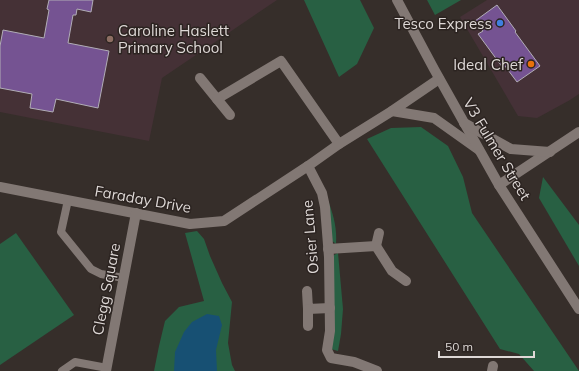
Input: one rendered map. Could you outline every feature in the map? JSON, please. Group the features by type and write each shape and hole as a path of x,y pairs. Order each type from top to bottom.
{"street":[{"name":"V3 Fulmer Street","path":"397,0 479,150 579,309"},
{"path":"217,99 281,61 339,144"},
{"name":"Faraday Drive","path":"0,187 190,224 224,221 339,144 392,111 437,74"},
{"path":"200,78 230,115"},
{"path":"392,111 434,118 479,150"},
{"path":"464,123 511,149 550,152"},
{"path":"500,185 579,132"},
{"name":"Osier Lane","path":"308,166 322,193 325,207 330,308 330,331 327,350 332,358 354,362 378,371"},
{"name":"Clegg Square","path":"106,370 136,213"},
{"path":"379,233 376,246 392,271 406,281"},
{"path":"328,249 376,246"},
{"name":"Osier Lane","path":"307,291 308,326"},
{"path":"308,309 330,308"}],"lane":[{"path":"68,200 61,232 90,269 101,274 124,278"},
{"path":"62,371 75,362 106,370"}],"shaded area":[{"name":"Caroline Haslett Primary School","path":"0,0 277,0 162,78 149,141 0,112"},
{"path":"487,0 579,0 579,94 537,118 518,116 460,17"}],"green space":[{"path":"304,0 360,0 374,28 357,64 339,77"},
{"path":"427,0 461,0 435,15"},
{"path":"421,127 448,146 463,177 472,213 579,371 534,371 519,354 500,349 367,139 391,128"},
{"path":"543,177 579,225 579,266 539,198"},
{"path":"329,203 335,223 336,244 331,240"},
{"path":"197,231 204,239 222,283 232,302 228,343 232,365 235,371 154,371 165,321 179,307 204,301 185,233"},
{"path":"16,233 74,315 0,365 0,244"},
{"path":"338,253 343,309 338,351 331,349 334,255"}],"water":[{"path":"207,314 219,316 222,325 216,350 217,371 174,371 175,352 184,332 192,322"}],"building":[{"path":"49,0 93,0 91,12 77,9 76,15 73,15 68,43 109,51 98,108 56,99 53,112 30,108 32,94 0,88 0,46 3,30 44,38 49,10 47,9"},
{"path":"497,5 540,66 517,82 505,66 503,68 478,34 483,31 475,21"}],"place":[{"name":"Tesco Express","path":"500,23"},
{"name":"Caroline Haslett Primary School","path":"110,39"},
{"name":"Ideal Chef","path":"531,64"}]}
